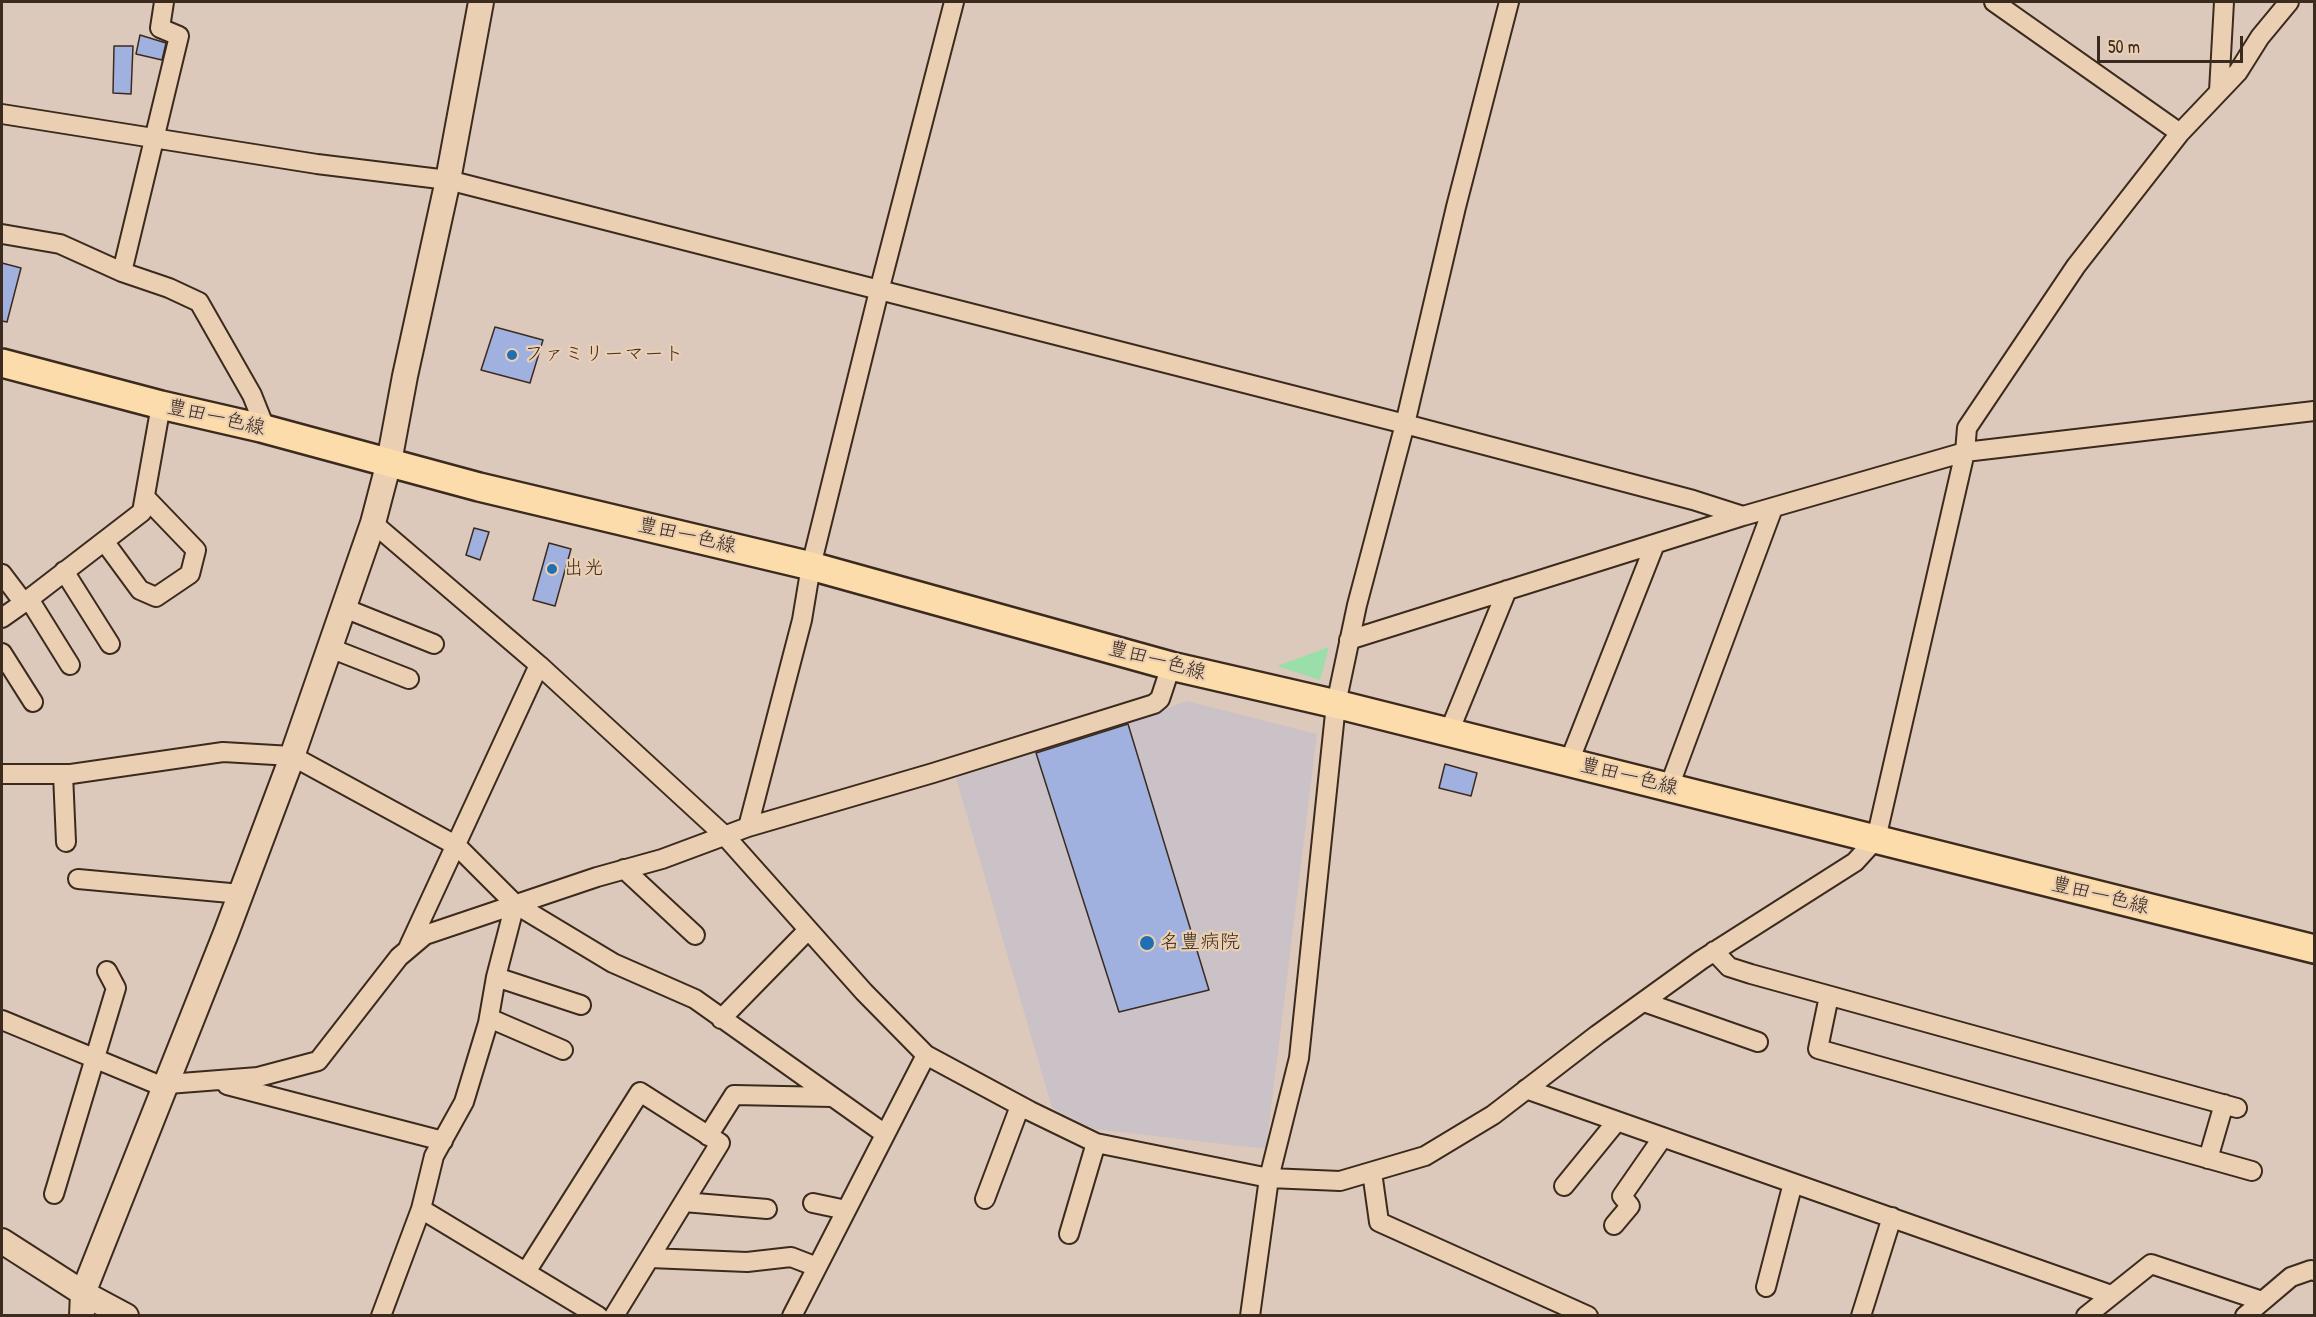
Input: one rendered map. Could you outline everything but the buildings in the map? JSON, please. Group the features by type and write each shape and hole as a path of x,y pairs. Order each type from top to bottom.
{"main road":[{"name":"豊田一色線","path":"2,363 479,487 811,566 1171,666 1336,704 2314,949"}],"street":[{"path":"122,272 179,36 160,28 164,2"},
{"path":"82,1304 241,894 374,523 448,180 482,2"},
{"path":"748,827 802,621 811,566 879,291 954,2"},
{"path":"1250,1316 1269,1178 1299,1058 1336,704 1349,640 1509,2"},
{"path":"1994,2 2181,133"},
{"path":"2219,91 2224,2"},
{"path":"374,523 539,665 725,836 864,992 926,1054 1020,1106 1096,1143 1269,1178 1340,1181 1425,1156 1493,1115 1714,951 1855,862 1876,839 1965,452 1967,428 2063,285 2181,133 2238,72 2260,37 2289,2"},
{"path":"2,114 317,164 448,180 1405,424 1693,500 1743,516"},
{"path":"2,234 60,244 122,272 169,288 199,302 252,395 266,430"},
{"path":"2,618 142,512 161,405"},
{"path":"1349,640 1743,516 1965,452 2314,411"},
{"path":"104,541 140,590 156,597 190,573 196,550 146,498"},
{"path":"1669,788 1773,508"},
{"path":"1569,762 1655,544"},
{"path":"64,571 110,644"},
{"path":"2,574 27,601 70,665"},
{"path":"1449,732 1507,590"},
{"path":"344,608 434,644"},
{"path":"330,648 409,679"},
{"path":"2,653 33,702"},
{"path":"407,950 539,665"},
{"path":"2,1020 167,1086 258,1077 318,1060 399,957 425,935 624,869 662,859 748,827 933,774 1154,704 1160,699 1171,666"},
{"path":"2,774 63,774 223,752 292,756 457,846 515,904 614,963 695,999 885,1134"},
{"path":"63,774 66,842"},
{"path":"624,869 695,935"},
{"path":"78,879 241,894"},
{"path":"381,1316 421,1209 434,1156 464,1102 489,1018 496,977 515,904"},
{"path":"721,1019 808,930"},
{"path":"1714,951 1730,967 2230,1106 2208,1159"},
{"path":"54,1194 116,988 107,970"},
{"path":"496,977 581,1005"},
{"path":"1828,996 1818,1049 2252,1171"},
{"path":"1644,1002 1758,1042"},
{"path":"489,1018 563,1050"},
{"path":"792,1316 926,1054"},
{"path":"211,1081 443,1141"},
{"path":"1526,1089 2110,1295"},
{"path":"526,1272 640,1092 720,1143 614,1316"},
{"path":"708,1136 734,1095 832,1098"},
{"path":"985,1198 1020,1106"},
{"path":"1564,1186 1617,1121"},
{"path":"1614,1226 1630,1206 1622,1196 1663,1137"},
{"path":"1069,1234 1096,1143"},
{"path":"1372,1172 1379,1222 1588,1316"},
{"path":"1766,1287 1793,1183"},
{"path":"684,1202 767,1209"},
{"path":"813,1203 846,1210"},
{"path":"421,1209 598,1316"},
{"path":"1861,1316 1892,1217"},
{"path":"2,1241 82,1304 126,1316"},
{"path":"650,1258 747,1262 791,1257 817,1267"},
{"path":"2086,1316 2151,1264 2262,1301"},
{"path":"2245,1316 2291,1277 2314,1270"}],"shaded area":[{"name":"名豊病院","path":"1187,701 1317,734 1266,1149 1094,1129 1052,1108 956,778 1127,723"}],"green space":[{"path":"1329,647 1320,680 1277,666"}],"place":[{"name":"ファミリーマート","path":"512,355"},
{"name":"出光","path":"552,569"},
{"name":"名豊病院","path":"1147,943"}]}
